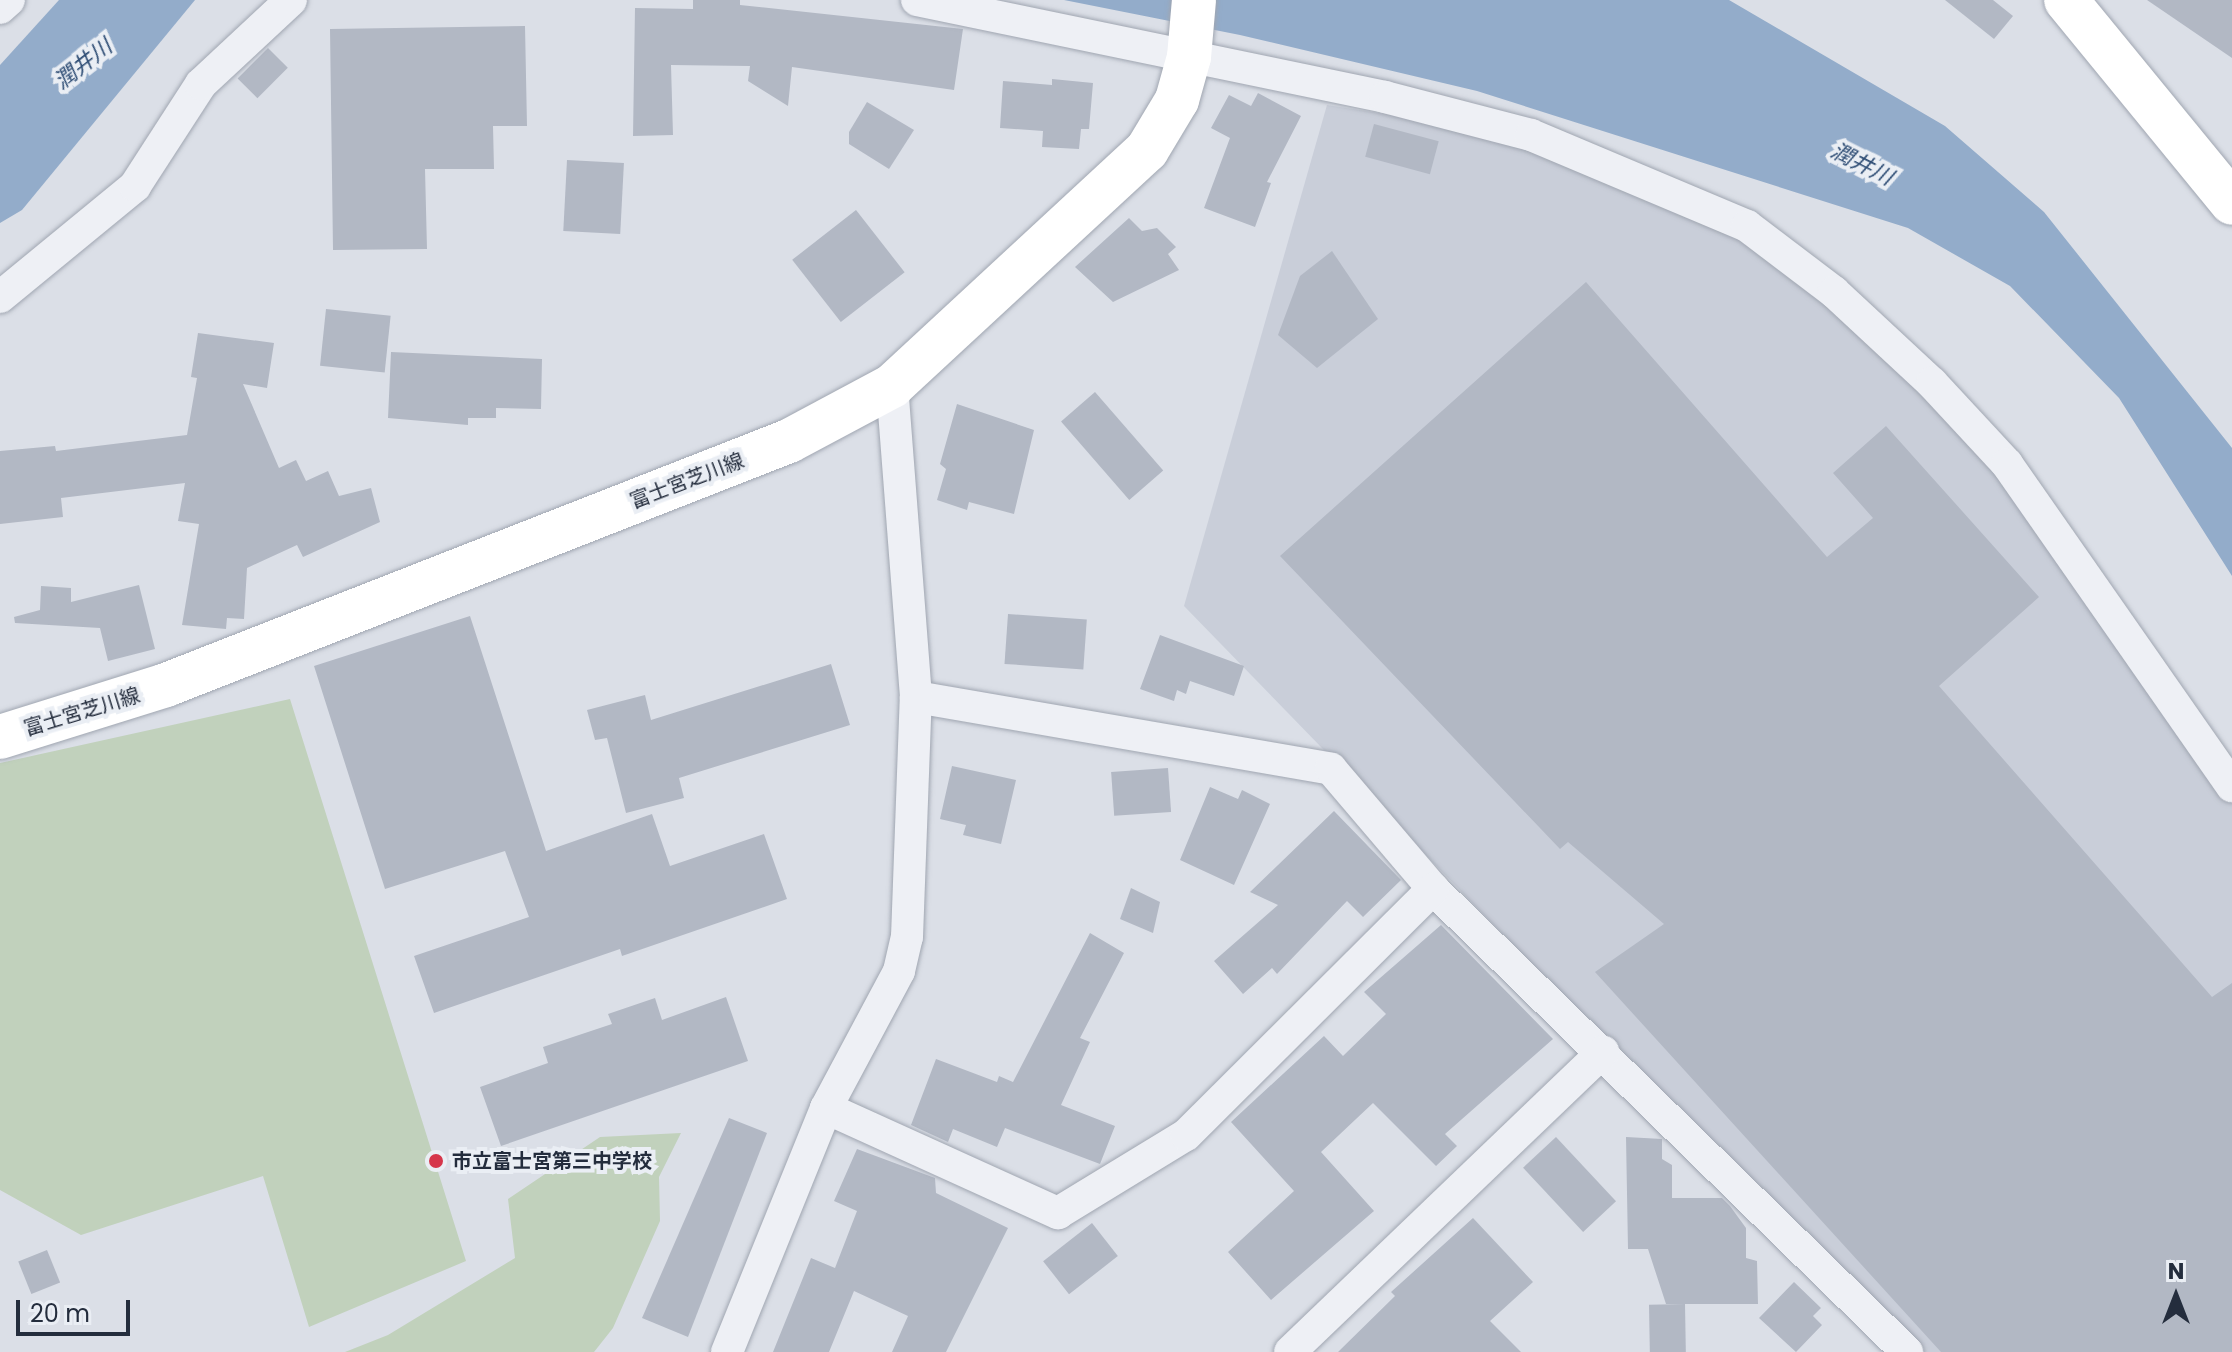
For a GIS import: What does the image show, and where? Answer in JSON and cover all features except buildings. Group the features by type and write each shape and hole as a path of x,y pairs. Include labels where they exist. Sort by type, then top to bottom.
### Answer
{"main road":[{"name":"富士宮芝川線","path":"0,737 166,685 789,441 892,386 1147,150 1177,100 1190,51 1194,0"},
{"path":"2066,0 2232,203"}],"street":[{"path":"0,8 9,0"},
{"path":"0,297 135,186 201,84 291,0"},
{"path":"917,0 1190,51 1531,135 1747,226 1845,302 1932,383 2007,464 2232,786"},
{"path":"727,1352 826,1108 899,971 907,937 916,697 892,386"},
{"path":"916,697 1331,769 1433,889 1907,1352"},
{"path":"826,1108 1058,1213 1186,1135 1433,889"},
{"path":"1290,1352 1603,1052"}],"shaded area":[{"path":"1327,105 1540,138 1727,217 1997,431 2232,786 2232,1352 1909,1352 1184,606"}],"green space":[{"path":"290,699 466,1261 309,1327 263,1176 81,1235 0,1190 0,763"},
{"path":"681,1133 659,1177 660,1221 613,1328 594,1352 345,1352 388,1335 515,1258 508,1199 600,1137"}],"water":[{"name":"潤井川","path":"59,0 195,0 22,210 0,223 0,65"},
{"name":"潤井川","path":"1064,0 1729,0 1945,126 2044,212 2232,448 2232,576 2119,398 2010,286 1908,228 1477,91 1240,35"}],"place":[{"name":"市立富士宮第三中学校","path":"436,1161"}]}
